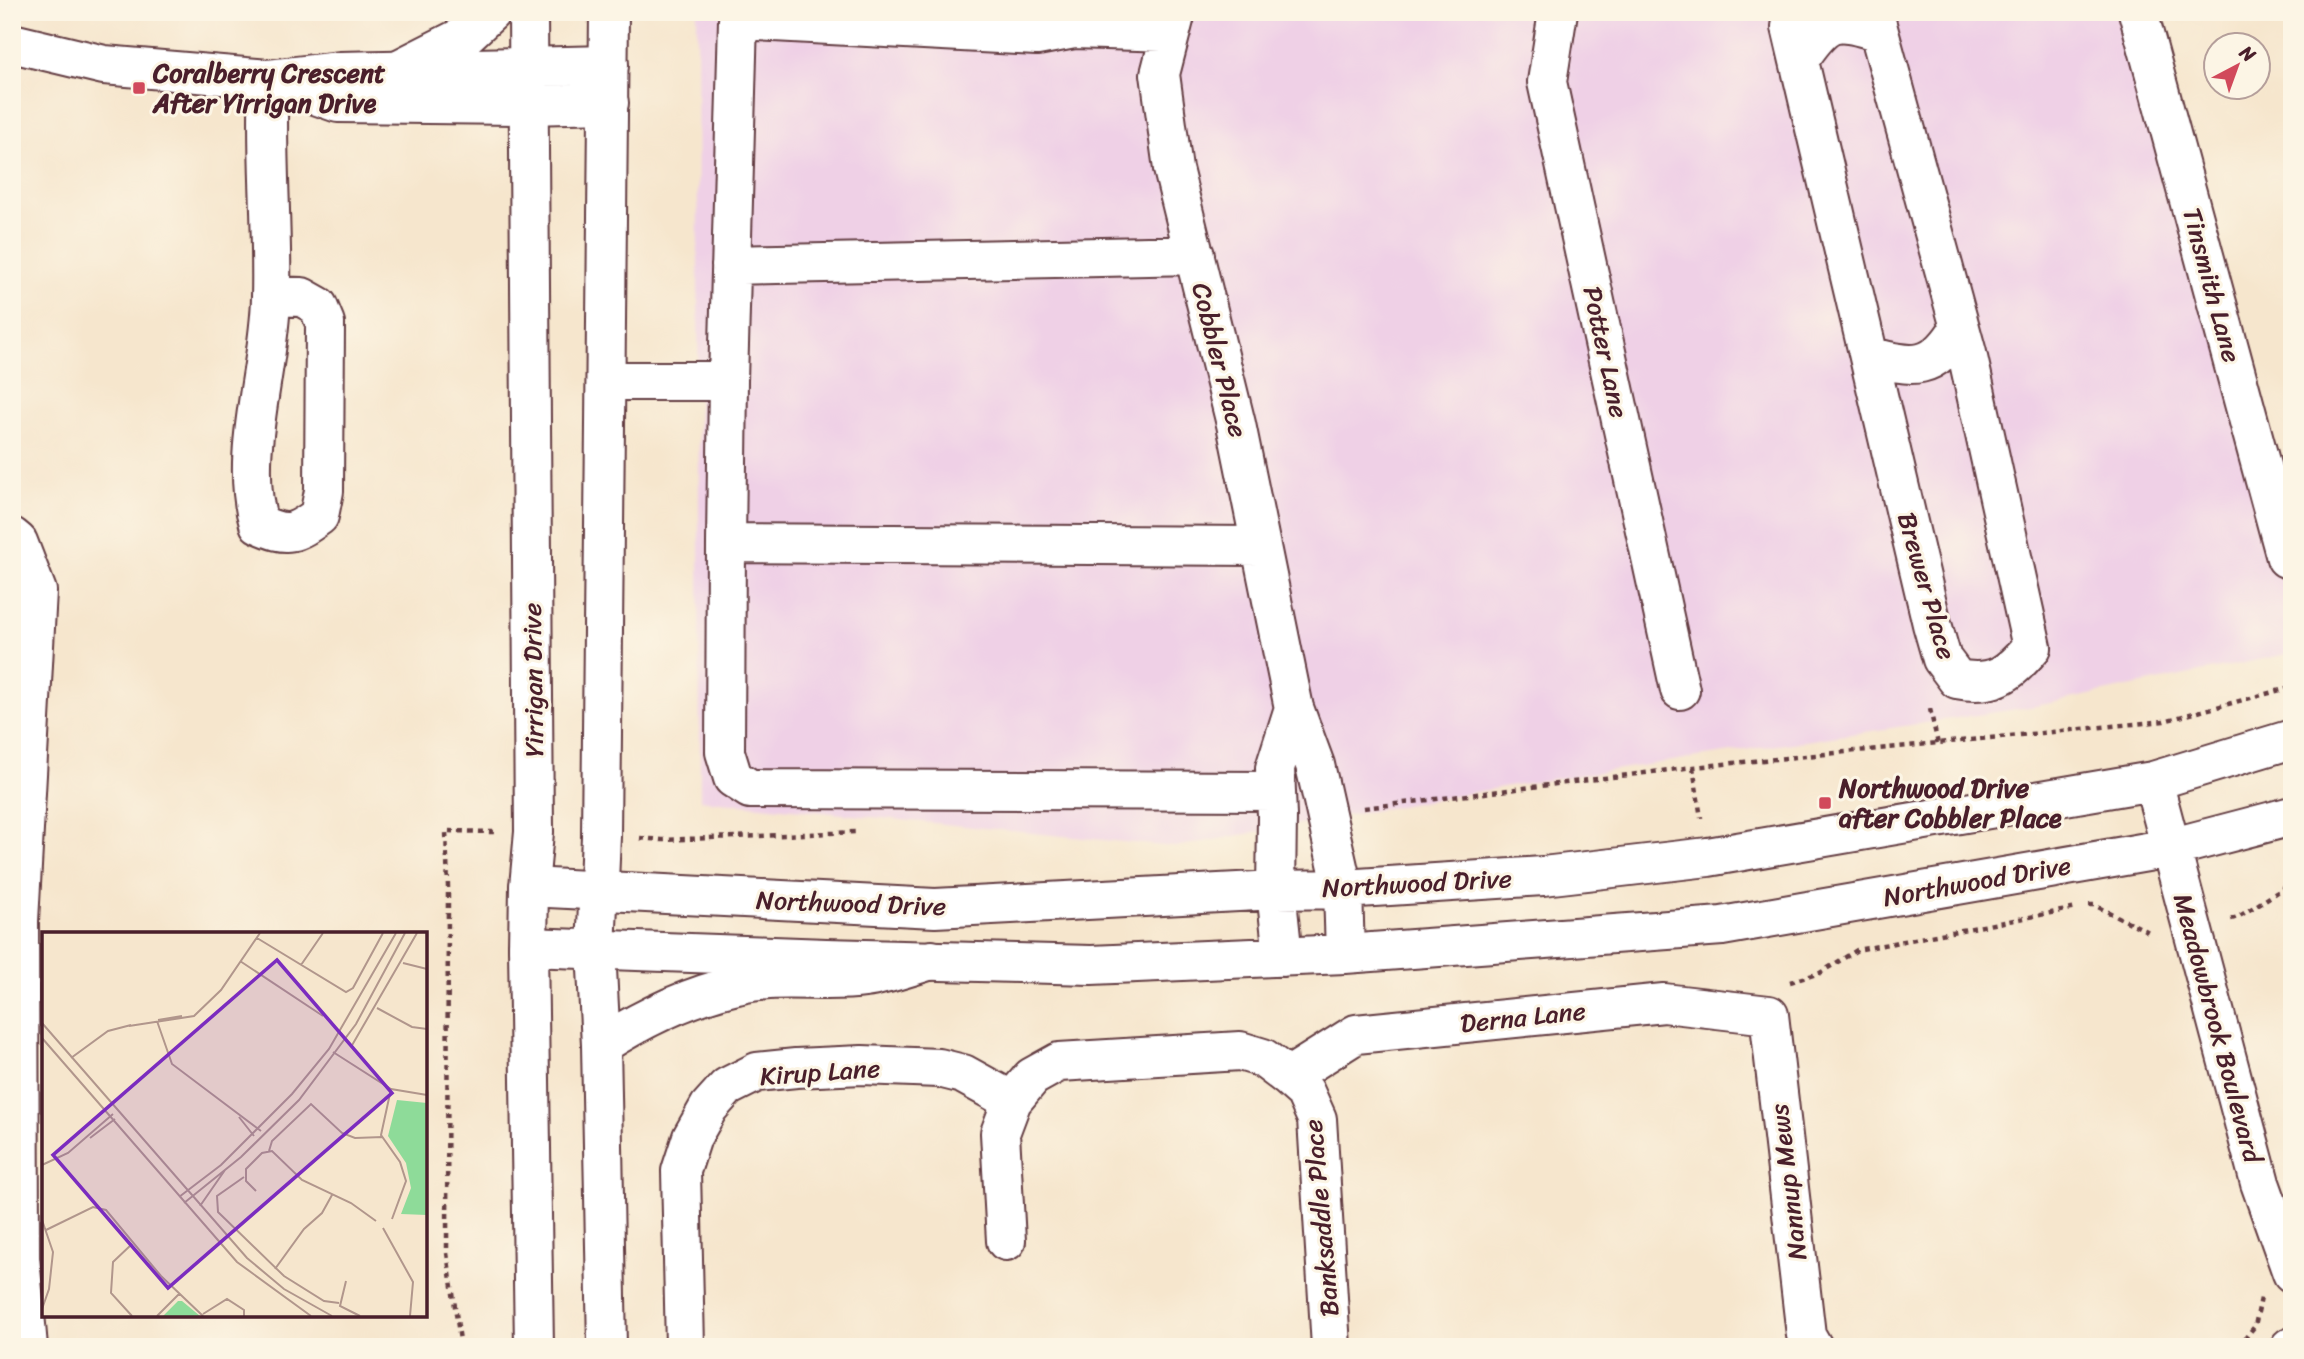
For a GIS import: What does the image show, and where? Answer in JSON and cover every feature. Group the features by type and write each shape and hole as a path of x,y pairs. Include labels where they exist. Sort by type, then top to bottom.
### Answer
{"street":[{"path":"399,69 466,34 491,12"},
{"name":"Yirrigan Drive","path":"527,12 534,818 528,947 534,1347"},
{"path":"607,1347 601,1045 596,950 606,381 609,12"},
{"name":"Potter Lane","path":"1558,12 1547,82 1680,690"},
{"name":"Brewer Place","path":"1794,12 1791,27 1942,659 1957,679 1978,683 1999,678 2032,647 1960,327 1875,22"},
{"name":"Tinsmith Lane","path":"2138,12 2286,558"},
{"path":"1173,22 1074,29 1037,36 738,20 727,381 725,752 733,778 750,789 1276,791"},
{"name":"Cobbler Place","path":"1173,22 1160,74 1173,169 1236,424 1294,708 1315,765 1343,889 1345,954"},
{"path":"1799,60 1813,40 1828,26 1848,22 1875,22"},
{"path":"12,43 104,65 269,79 340,71 609,65"},
{"path":"269,79 338,103 609,103"},
{"path":"269,79 267,120 271,296 253,450 254,506 259,524 276,531 298,531 319,516 324,491 325,323 318,306 302,297 271,296"},
{"path":"731,265 1195,255"},
{"path":"1868,356 1899,364 1917,365 1933,358 1951,341 1960,327"},
{"path":"606,381 727,381"},
{"path":"12,537 18,542 37,591 15,921 20,1258 28,1347"},
{"path":"726,543 1261,546"},
{"name":"Cobbler Place","path":"1283,957 1276,890 1275,768 1294,708"},
{"name":"Northwood Drive","path":"529,887 935,908 1276,890 1343,889 1543,876 1708,858 2153,781 2292,739"},
{"name":"Meadowbrook Boulevard","path":"2153,781 2260,1183 2292,1273"},
{"name":"Northwood Drive","path":"528,947 1091,965 1345,954 1722,926 2170,848 2292,816"},
{"path":"601,1045 631,1026 683,1002 738,984 771,980 865,978 932,960"},
{"name":"Derna Lane","path":"1288,1077 1356,1034 1664,1003 1776,1000"},
{"name":"Nannup Mews","path":"1776,1000 1806,1335 1813,1347"},
{"name":"Banksaddle Place","path":"1006,1241 1000,1133 1012,1101 1032,1077 1059,1062 1240,1051 1263,1058 1305,1092 1317,1119 1331,1347"},
{"name":"Kirup Lane","path":"685,1347 681,1171 698,1127 709,1107 727,1087 757,1072 796,1068 862,1065 939,1068 963,1074 1012,1101"}],"path":[{"path":"1776,1000 1857,950 2094,905 2158,936"}],"shaded area":[{"path":"697,12 2145,12 2292,564 2292,653 2036,706 1514,785 1175,847 700,800"}],"place":[{"name":"Coralberry Crescent After Yirrigan Drive","path":"139,88"},
{"name":"Northwood Drive after Cobbler Place","path":"1825,803"}]}
